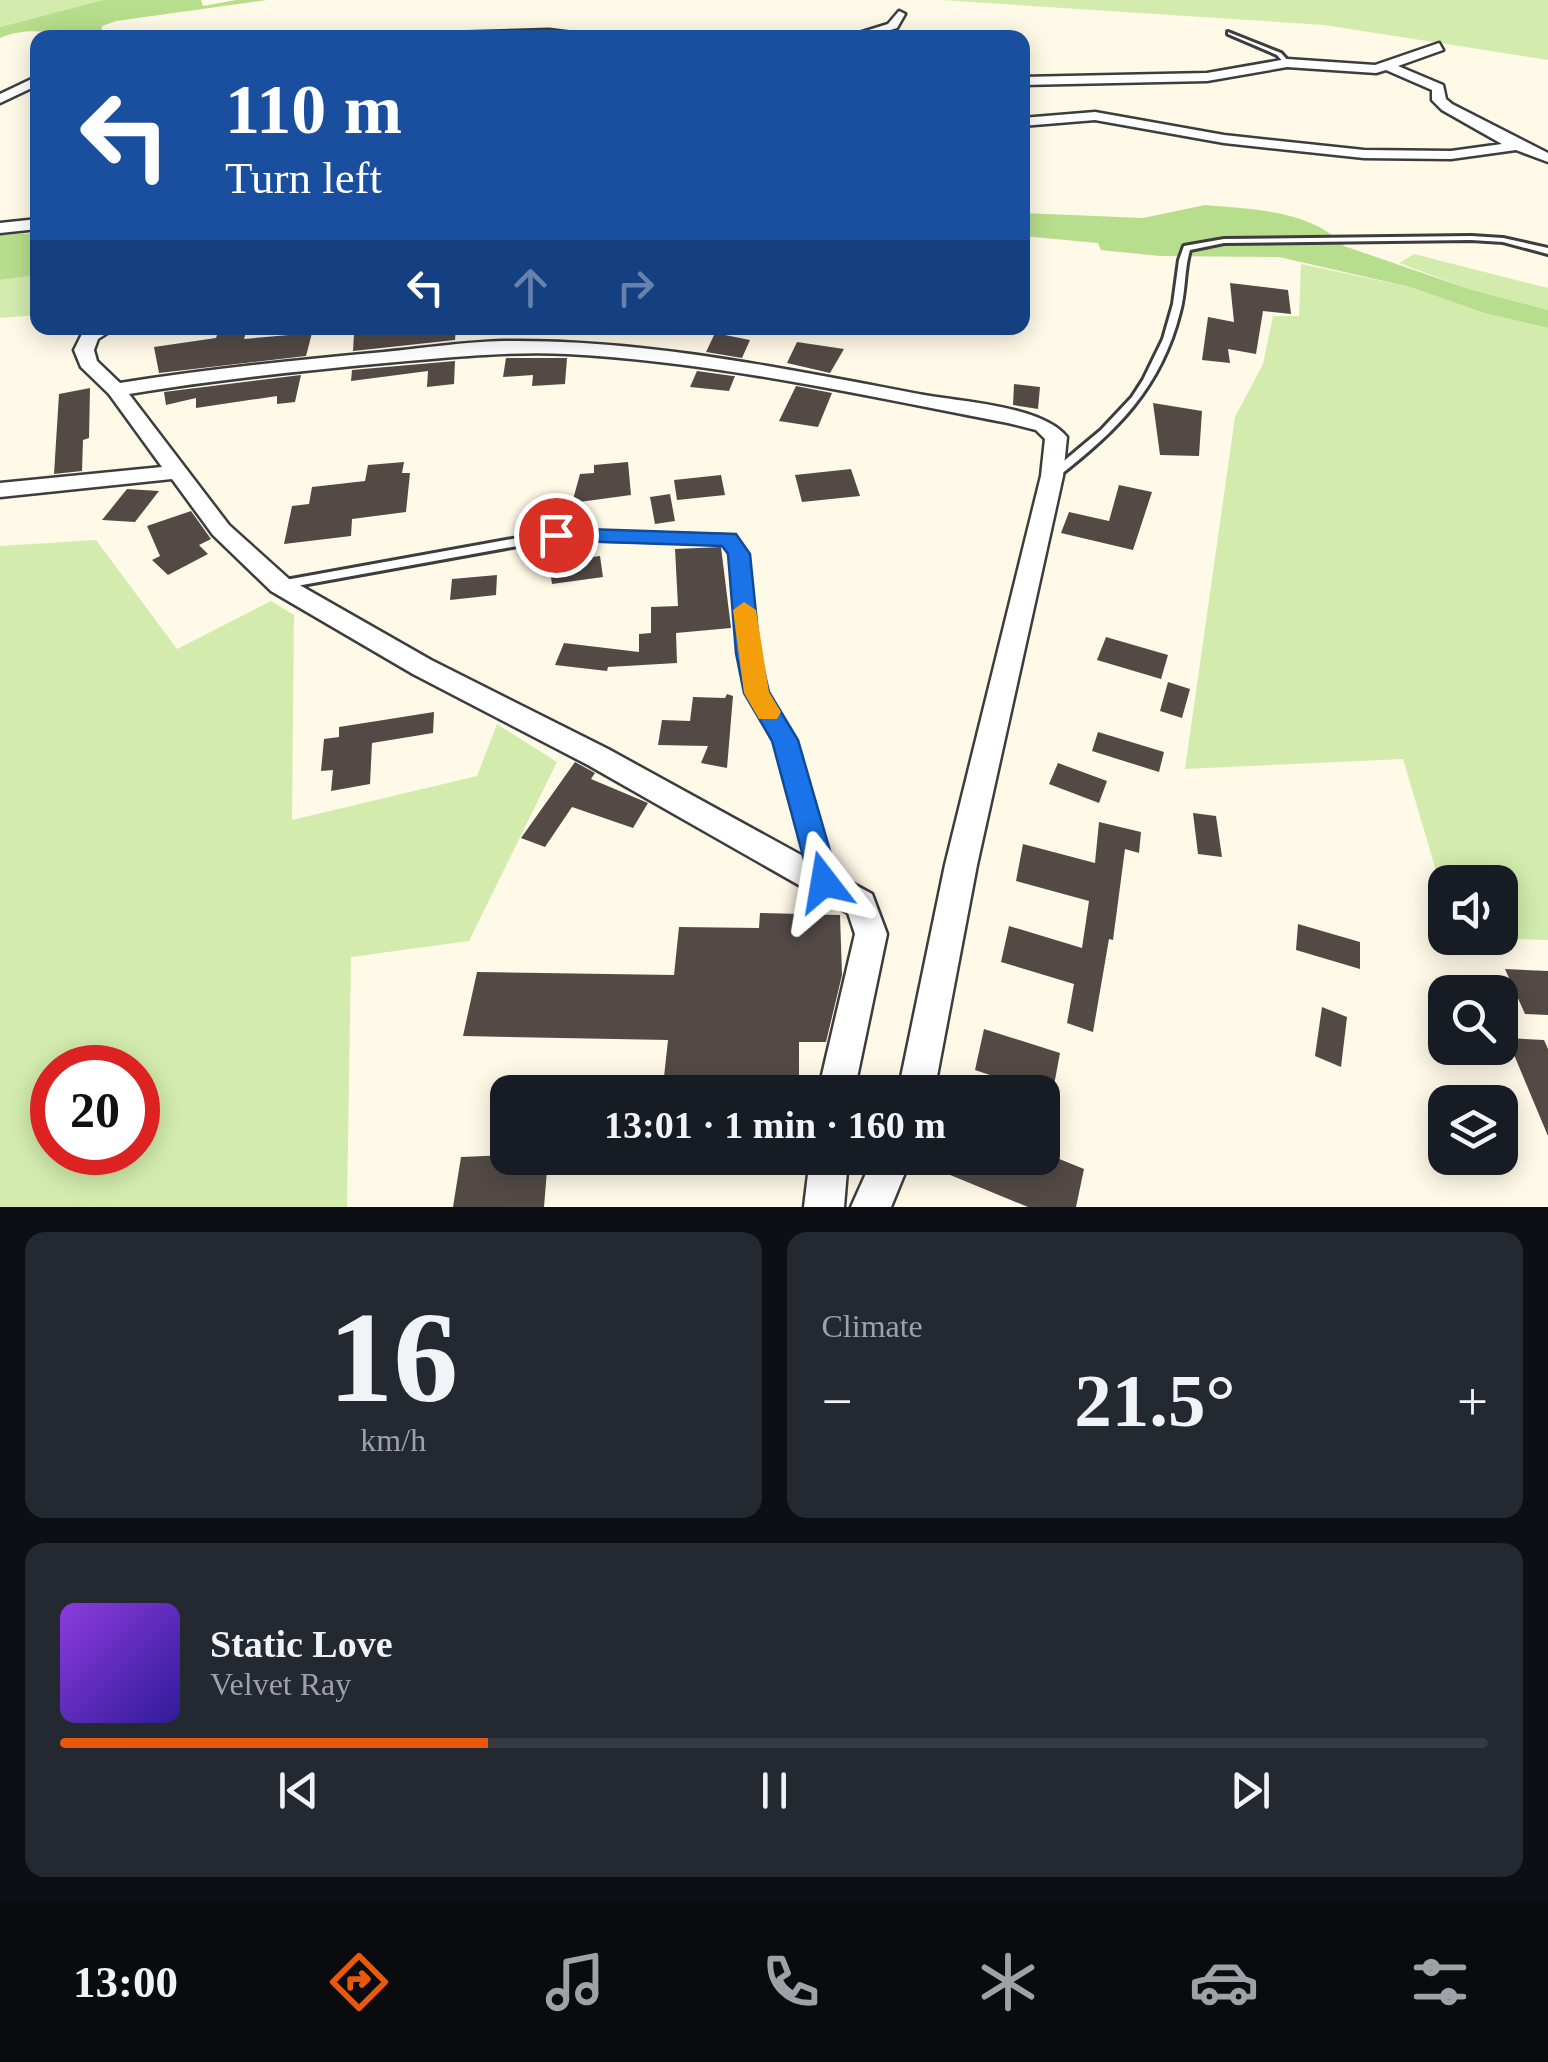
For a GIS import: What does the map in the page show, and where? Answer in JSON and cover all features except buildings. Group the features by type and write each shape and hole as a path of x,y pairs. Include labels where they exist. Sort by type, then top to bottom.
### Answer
{"street":[{"path":"878,30 893,26 898,14"},
{"path":"1030,81 1207,77 1286,63 1344,70 1388,66 1438,46"},
{"path":"1388,66 1438,88 1438,100 1448,108 1517,146 1548,158"},
{"path":"0,100 30,84"},
{"path":"1030,121 1095,116 1224,140 1410,157 1517,146"},
{"path":"0,228 30,225"},
{"path":"92,335 84,350 88,363 116,390 222,530 280,585 422,667 598,757 861,904 871,934 840,1075"},
{"path":"116,390 228,372 502,348 608,351 682,360 1043,426 1056,438 1052,476 961,865 919,1075"},
{"path":"0,490 178,472"},
{"path":"824,1207 827,1175"},
{"path":"870,1207 884,1175"}],"lane":[{"path":"1230,32 1279,54 1286,63"},
{"path":"1052,476 1087,450 1129,408 1153,372 1180,292 1178,267 1187,248 1224,242 1471,238 1503,240 1548,251"},
{"path":"280,585 556,535 728,539 739,554 748,653 756,693 785,740 824,882"}],"green space":[{"path":"0,0 103,0 0,27"},
{"path":"103,0 201,0 203,6 267,0 116,21 102,26 101,30 30,30 0,38 0,27"},
{"path":"941,0 1548,0 1548,60 1324,25"},
{"path":"1205,205 1298,218 1331,234 1344,246 1469,289 1548,310 1548,328 1484,313 1410,287 1279,257 1160,256 1101,250 1098,243 1030,237 1030,213 1143,218"},
{"path":"30,233 30,276 0,280 0,235"},
{"path":"1414,254 1548,288 1548,310 1469,289 1399,263"},
{"path":"1301,264 1410,287 1484,313 1548,328 1548,940 1518,939 1518,865 1434,865 1403,759 1185,769 1235,417 1263,364 1273,316 1299,316"},
{"path":"30,276 30,316 0,318 0,280"},
{"path":"96,540 177,649 271,601 294,615 292,820 477,776 497,724 557,762 469,941 351,957 347,1207 0,1207 0,546"}],"slow traffic":[{"path":"744,610 756,693 768,712"}],"route":[{"path":"556,535 728,539 739,554 748,653 756,693 785,740 802,790 824,882"}]}
